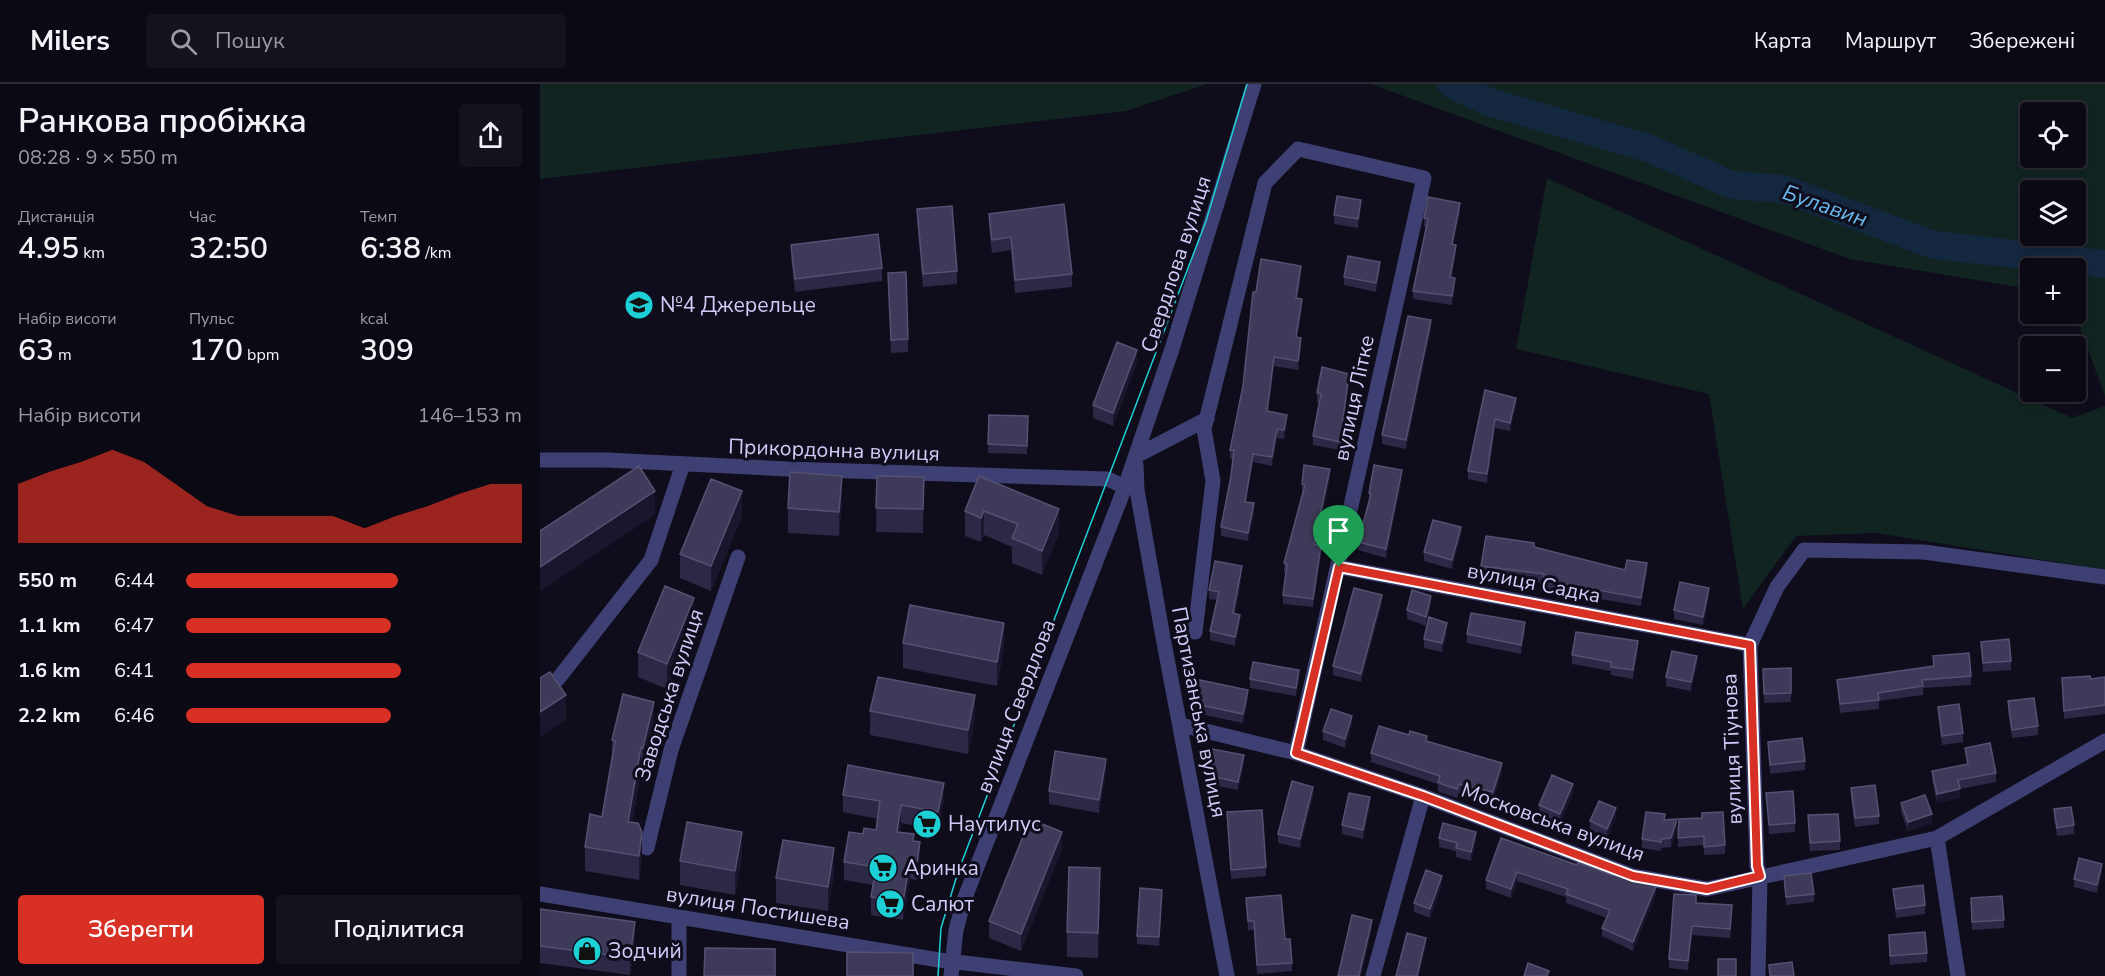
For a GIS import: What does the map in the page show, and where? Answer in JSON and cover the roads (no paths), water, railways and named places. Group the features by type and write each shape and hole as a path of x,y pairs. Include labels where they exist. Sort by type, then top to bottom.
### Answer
{"street":[{"name":"Свердлова вулиця","path":"1136,456 1254,84"},
{"name":"Партизанська вулиця","path":"1195,632 1213,481 1204,429 1265,183 1298,149"},
{"name":"вулиця Літке","path":"1296,753 1424,178 1298,149"},
{"path":"1136,456 1207,419"},
{"name":"вулиця Свердлова","path":"951,969 964,900 1136,456"},
{"name":"Партизанська вулиця","path":"1136,456 1142,520 1227,976"},
{"name":"Прикордонна вулиця","path":"540,460 1108,479 1125,487"},
{"path":"540,691 558,680 651,560 683,465"},
{"name":"вулиця Тіунова","path":"1758,976 1760,876 1757,866 1750,645 1777,587 1804,550 1924,552 2105,578"},
{"name":"Заводська вулиця","path":"647,848 674,740 738,557"},
{"name":"вулиця Садка","path":"1339,567 1750,645"},
{"name":"Московська вулиця","path":"1181,725 1296,753 1423,796 1633,876 1707,889 1938,838 2105,741"},
{"path":"1373,976 1423,796"},
{"path":"1938,838 1958,976"},
{"name":"вулиця Постишева","path":"540,894 679,917 951,969 1076,976"},
{"path":"679,917 679,976"}],"waterway":[{"name":"Булавин","path":"1451,84 1489,102 1648,148 1732,185 1784,189 1934,245 2105,264"}],"tram line":[{"path":"938,976 941,928 958,872 1206,221 1247,84"}],"place":[{"name":"№4 Джерельце","path":"639,305"},
{"name":"Наутилус","path":"927,824"},
{"name":"Аринка","path":"883,868"},
{"name":"Салют","path":"890,904"},
{"name":"Зодчий","path":"587,951"}]}
